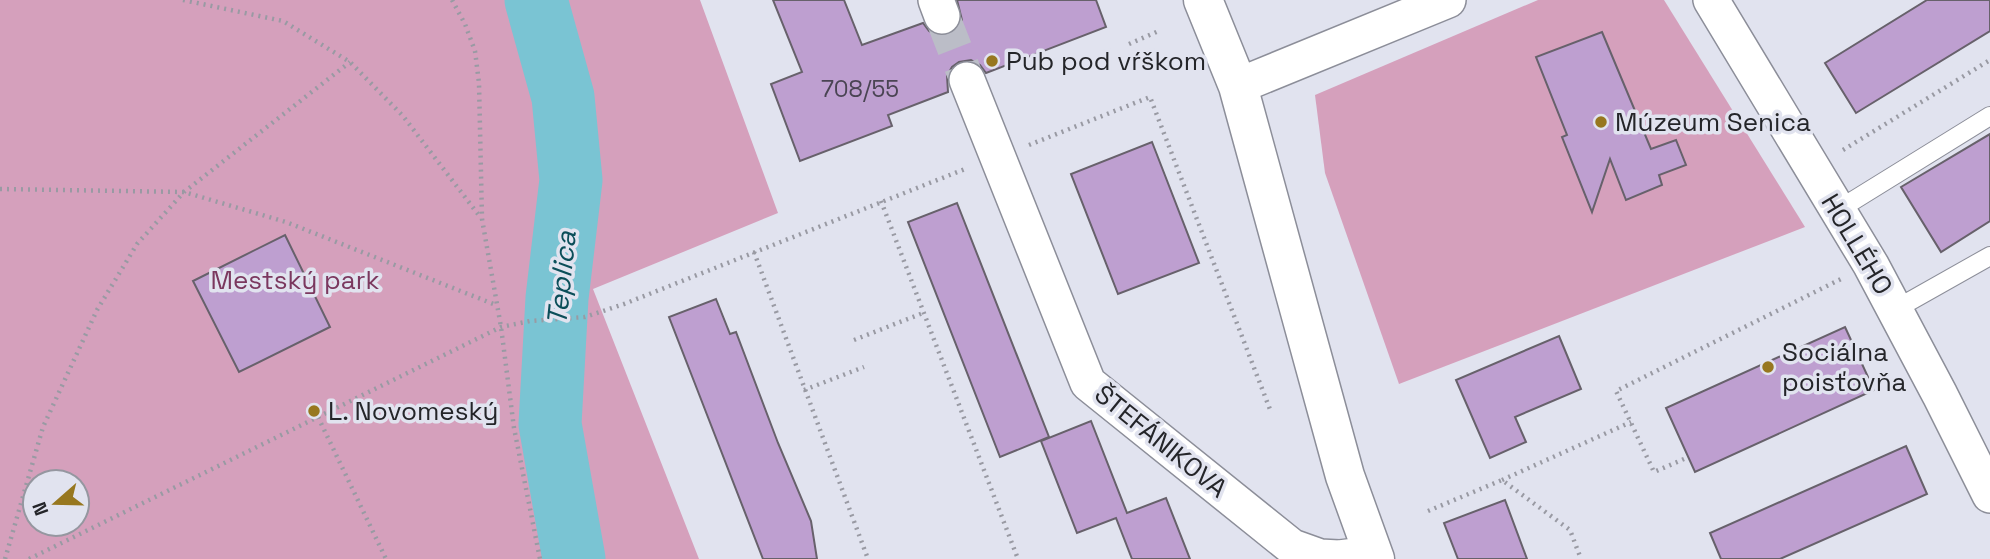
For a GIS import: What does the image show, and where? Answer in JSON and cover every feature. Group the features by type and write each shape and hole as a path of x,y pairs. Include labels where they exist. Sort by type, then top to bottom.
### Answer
{"street":[{"name":"ŠTEFÁNIKOVA","path":"967,80 1013,151 1088,383 1292,547 1320,557 1374,557 1342,463 1238,86 1203,0"},
{"path":"1238,86 1448,0"},
{"name":"HOLLÉHO","path":"1711,0 1896,309 1990,495"}],"lane":[{"path":"1838,211 1990,116"},
{"path":"1896,309 1990,256"}],"path":[{"path":"183,0 283,21 350,62 403,116 482,219"},
{"path":"452,0 475,51 479,83 482,219 501,327 514,428 540,559"},
{"path":"1129,44 1161,30"},
{"path":"1837,154 1990,60"},
{"path":"5,559 43,427 97,310 137,244 184,192 350,62"},
{"path":"29,559 501,327 530,321 585,317 624,304 1150,97 1271,412"},
{"path":"0,189 184,192 286,222 497,305"},
{"path":"881,201 1018,559"},
{"path":"754,253 868,559"},
{"path":"1684,458 1654,472 1616,391 1871,265"},
{"path":"854,340 923,313"},
{"path":"804,390 864,368"},
{"path":"318,417 386,559"},
{"path":"1428,511 1631,422"},
{"path":"1503,480 1570,530 1581,559"}],"green space":[{"name":"Mestský park","path":"0,0 700,0 778,213 593,289 699,559 0,559"},
{"path":"1538,0 1664,0 1805,227 1399,384 1325,173 1315,95"}],"building":[{"path":"773,0 844,0 862,45 923,23 929,31 938,36 950,35 962,20 957,0 1096,0 1106,27 986,73 980,65 971,60 959,62 947,76 948,92 888,115 892,126 800,161 771,84 802,72"},
{"path":"1927,0 1990,0 1990,31 1856,113 1825,63"},
{"name":"Múzeum Senica","path":"1602,32 1651,149 1676,140 1686,165 1659,175 1662,185 1626,200 1610,159 1592,212 1562,137 1567,135 1536,57"},
{"path":"1990,134 1990,221 1941,252 1901,187"},
{"path":"1152,142 1199,263 1118,294 1071,174"},
{"path":"957,203 1049,437 1000,457 908,222"},
{"path":"285,235 330,327 239,372 193,281"},
{"path":"716,299 730,334 736,332 811,521 817,559 763,559 669,317"},
{"path":"1845,327 1874,390 1695,472 1666,408"},
{"path":"1559,336 1581,389 1515,417 1526,442 1490,458 1456,380"},
{"path":"1091,421 1127,513 1166,498 1190,559 1132,559 1116,518 1077,533 1041,441"},
{"path":"1906,446 1927,494 1780,559 1721,559 1710,533"},
{"path":"1505,500 1527,559 1458,559 1444,523"}],"waterway":[{"name":"Teplica","path":"536,0 563,97 571,180 557,298 550,424 574,559"}],"tunnel":[{"path":"942,16 967,80"}],"place":[{"name":"Pub pod vŕškom","path":"992,61"},
{"name":"Múzeum Senica","path":"1601,122"},
{"name":"Sociálna poisťovňa","path":"1768,367"},
{"name":"L. Novomeský","path":"314,411"}]}
